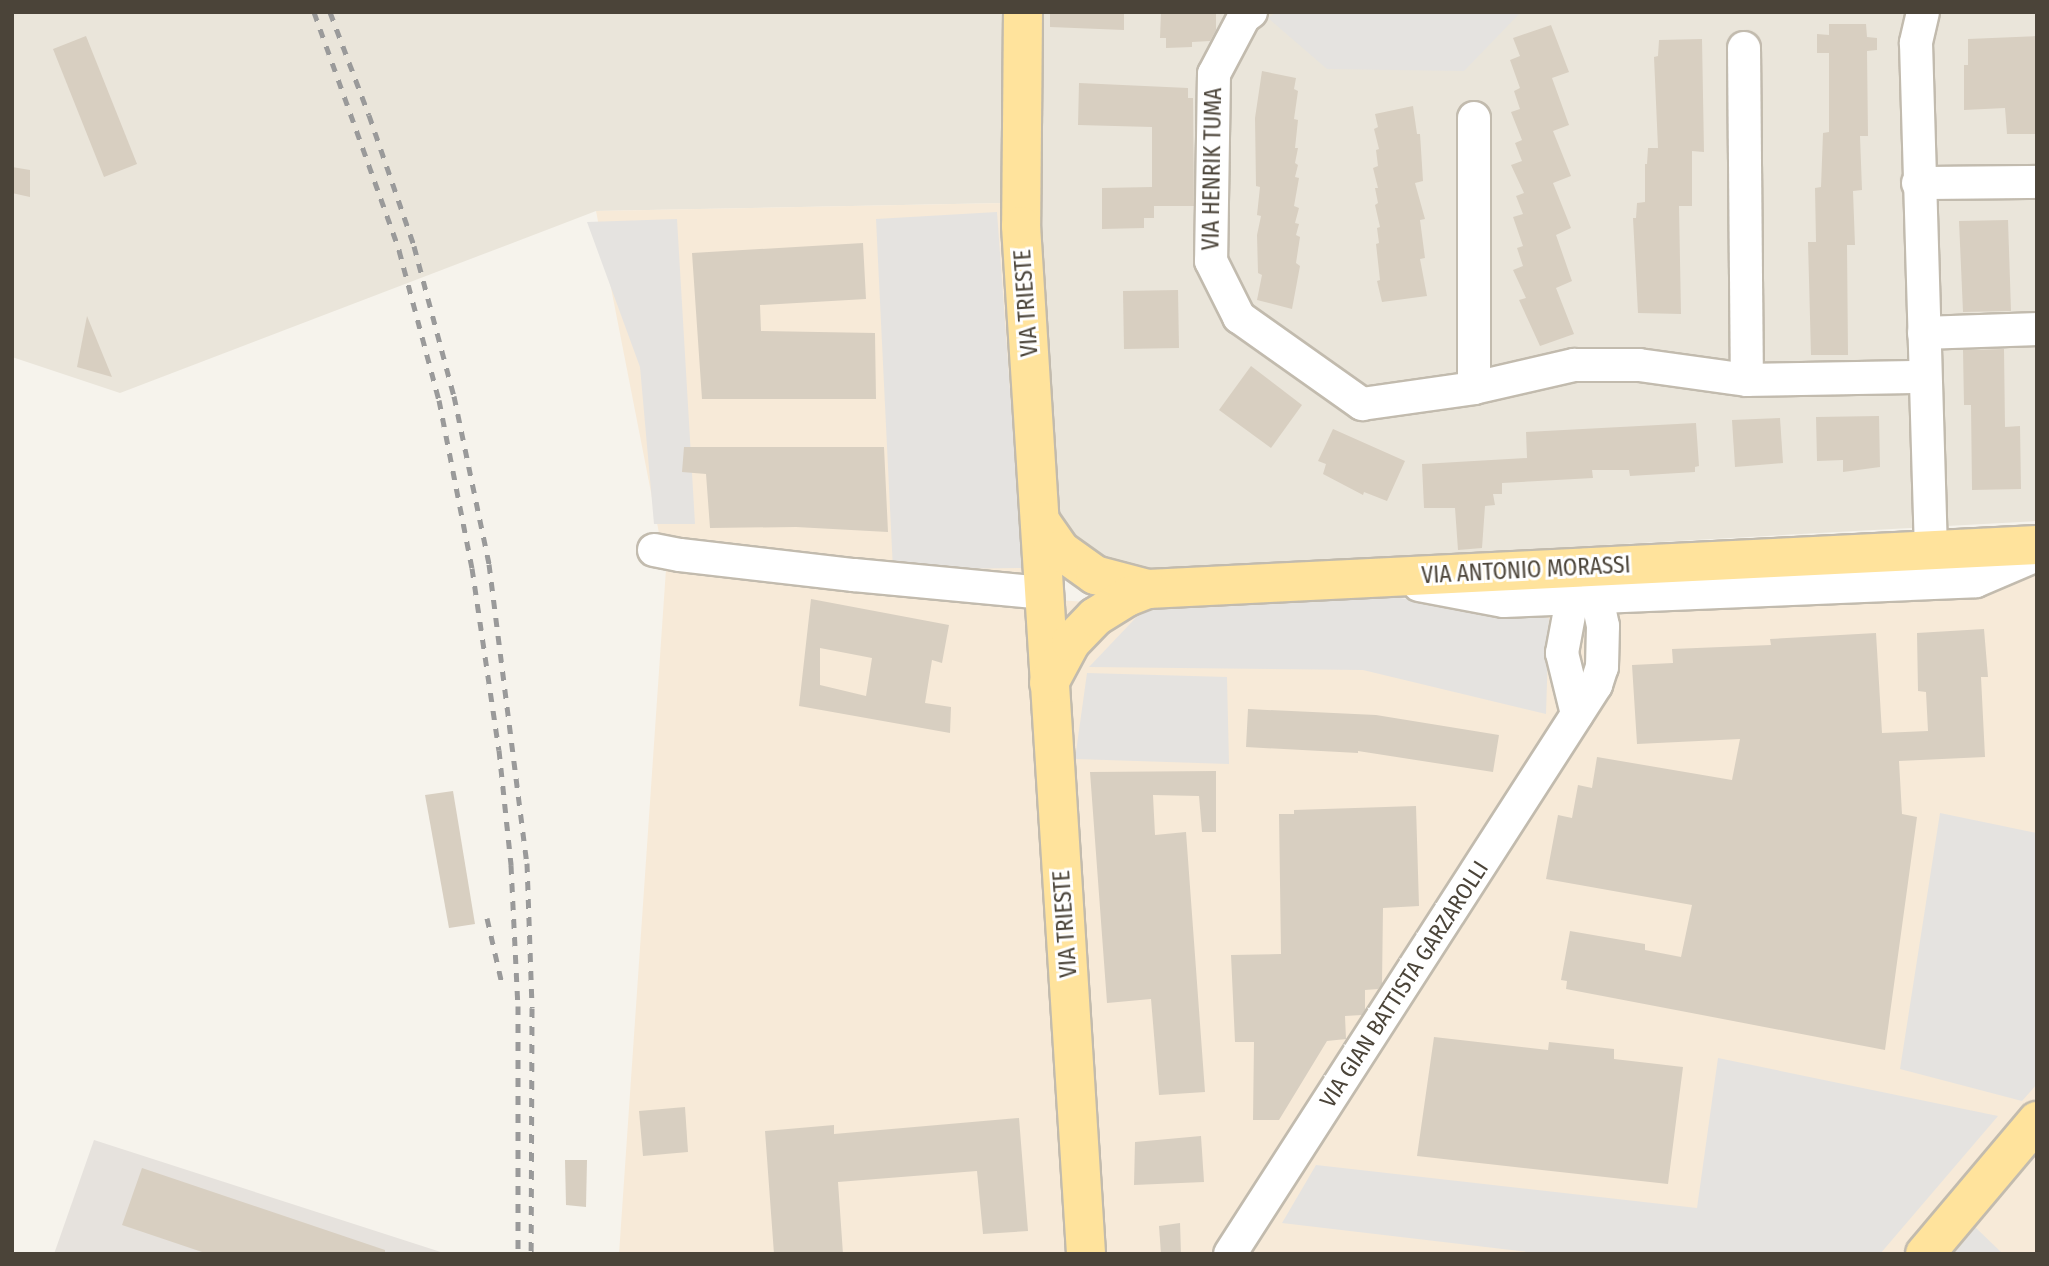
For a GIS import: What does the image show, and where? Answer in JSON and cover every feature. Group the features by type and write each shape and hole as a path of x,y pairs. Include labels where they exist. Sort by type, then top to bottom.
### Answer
{"main road":[{"name":"VIA TRIESTE","path":"1023,12 1021,226 1086,1254"},
{"name":"VIA ANTONIO MORASSI","path":"1040,521 1060,550 1095,575 1137,593 1378,577 2037,545"},
{"path":"1045,593 1137,593"},
{"path":"1049,683 1071,642 1095,617 1137,593"},
{"path":"1925,1254 2037,1121"}],"street":[{"name":"VIA HENRIK TUMA","path":"1251,12 1244,17 1214,74 1211,261 1239,317 1362,404 1474,388 1573,365 1639,365 1747,380 1925,377"},
{"path":"1923,12 1916,43 1931,550"},
{"path":"1744,48 1747,380"},
{"path":"1474,118 1474,388"},
{"path":"1919,183 2037,182"},
{"path":"1924,333 2037,329"},
{"path":"654,550 841,574 1045,593"},
{"path":"1378,577 1504,601 1976,581 2037,555"},
{"name":"VIA GIAN BATTISTA GARZAROLLI","path":"1230,1254 1526,798 1596,685 1602,667 1603,626 1584,598"}],"shaded area":[{"path":"12,12 2037,12 2037,521 1136,571 1080,545 1055,506 1004,203 596,211 120,393 12,357"},
{"path":"1277,12 1521,12 1464,71 1327,69 1268,18"},
{"path":"1004,203 1027,598 1147,606 1982,593 2037,569 2037,1254 619,1254 666,569 596,211"},
{"path":"997,212 1023,568 893,570 876,219"},
{"path":"677,219 695,524 654,524 640,367 587,222"},
{"path":"1370,594 1549,618 1546,714 1363,670 1089,667 1147,606"},
{"path":"1087,673 1227,677 1229,764 1075,759"},
{"path":"1940,813 2037,833 2037,1084 2022,1101 1900,1069"},
{"path":"1718,1058 1998,1116 1880,1254 1544,1254 1282,1223 1316,1165 1697,1208"},
{"path":"94,1140 447,1254 54,1254"},
{"path":"1974,1226 2003,1254 1949,1254"}],"building":[{"path":"1050,12 1124,12 1124,30 1050,27"},
{"path":"1161,12 1216,12 1216,30 1210,41 1192,42 1192,47 1166,48 1166,38 1160,38"},
{"path":"1829,24 1866,24 1867,37 1877,38 1877,50 1867,51 1868,136 1860,136 1862,190 1853,191 1855,245 1847,245 1848,355 1811,355 1808,242 1816,242 1815,188 1821,187 1823,133 1829,132 1829,53 1817,53 1817,34 1829,35"},
{"path":"1551,25 1569,72 1552,78 1569,125 1553,131 1571,176 1553,183 1571,228 1556,235 1572,281 1556,288 1574,334 1540,346 1519,300 1526,298 1513,270 1523,266 1517,248 1523,246 1513,217 1523,214 1516,196 1524,193 1511,165 1522,161 1515,143 1522,140 1511,112 1520,109 1514,91 1520,88 1510,60 1520,56 1513,38"},
{"path":"86,36 137,164 104,177 53,49"},
{"path":"2037,36 2037,134 2007,134 2005,108 1964,110 1964,65 1968,65 1968,39"},
{"path":"1702,39 1704,152 1692,151 1692,206 1679,206 1681,314 1638,313 1633,218 1636,218 1637,203 1645,202 1645,164 1648,148 1658,148 1654,57 1658,56 1659,40"},
{"path":"1262,71 1296,78 1294,89 1298,91 1294,119 1298,120 1295,163 1298,165 1295,177 1299,178 1294,206 1299,208 1295,223 1299,224 1296,235 1300,237 1296,263 1300,266 1292,309 1257,300 1262,275 1258,273 1257,235 1261,216 1257,215 1260,187 1256,186 1255,118"},
{"path":"1079,83 1188,88 1188,98 1193,98 1194,206 1154,206 1154,218 1144,218 1144,228 1102,229 1102,188 1152,187 1152,127 1078,125"},
{"path":"1413,106 1417,134 1420,134 1423,181 1415,183 1425,219 1420,220 1425,258 1420,259 1427,296 1382,302 1377,281 1380,280 1376,244 1379,243 1377,228 1380,227 1375,205 1378,203 1375,188 1378,188 1373,168 1378,166 1376,150 1379,149 1374,129 1378,127 1375,114"},
{"path":"12,167 30,170 30,197 12,193"},
{"path":"2008,220 2011,311 1963,312 1959,221"},
{"path":"863,243 866,299 760,305 761,331 875,333 876,399 702,399 692,253"},
{"path":"1178,290 1179,348 1124,349 1123,291"},
{"path":"87,316 112,377 77,367"},
{"path":"2004,349 2005,427 2020,426 2021,489 1972,490 1971,405 1964,405 1963,350"},
{"path":"1251,366 1302,405 1271,448 1219,410"},
{"path":"1879,416 1880,467 1843,472 1843,460 1817,461 1816,417"},
{"path":"1780,418 1783,463 1735,467 1732,420"},
{"path":"1696,423 1699,466 1695,467 1695,472 1630,476 1629,470 1592,470 1593,478 1502,483 1502,494 1493,494 1495,505 1485,506 1482,548 1458,550 1455,508 1424,508 1422,464 1527,458 1526,432"},
{"path":"1333,429 1405,461 1387,501 1364,492 1363,495 1323,474 1326,464 1318,461"},
{"path":"684,447 884,447 888,532 796,527 710,528 706,474 682,472"},
{"path":"811,599 949,625 942,663 932,660 925,703 951,707 950,733 799,706","holes":["820,648 872,658 866,696 820,685"]},
{"path":"1984,629 1988,677 1981,677 1985,757 1899,761 1902,814 1917,817 1885,1050 1566,989 1567,981 1561,980 1570,931 1645,944 1645,950 1681,957 1692,905 1546,879 1558,815 1572,818 1578,785 1592,788 1597,757 1732,780 1740,739 1637,744 1632,665 1673,663 1672,649 1771,645 1770,639 1876,633 1882,733 1928,731 1926,692 1918,691 1917,633"},
{"path":"1248,709 1376,715 1499,735 1493,772 1358,751 1246,747"},
{"path":"1216,771 1216,832 1202,832 1199,796 1153,795 1155,835 1186,832 1205,1092 1159,1095 1151,999 1107,1003 1090,772"},
{"path":"453,791 475,924 449,928 425,795"},
{"path":"1416,806 1419,906 1383,908 1382,984 1378,989 1365,990 1365,1010 1362,1015 1345,1016 1346,1039 1327,1041 1279,1120 1253,1120 1254,1042 1235,1042 1231,955 1281,954 1279,814 1294,814 1294,810"},
{"path":"1434,1037 1548,1050 1549,1042 1614,1049 1614,1059 1683,1067 1668,1184 1417,1156"},
{"path":"685,1107 688,1152 643,1156 639,1111"},
{"path":"1019,1118 1028,1231 983,1234 977,1171 838,1182 843,1254 774,1254 765,1131 834,1125 834,1134"},
{"path":"1201,1136 1204,1182 1134,1185 1135,1142"},
{"path":"565,1160 587,1160 586,1207 566,1205"},
{"path":"142,1168 385,1250 385,1254 208,1254 122,1225"},
{"path":"1180,1223 1181,1254 1161,1254 1159,1226"}],"railway":[{"path":"314,12 399,250 439,400 472,568 499,750 511,865 518,1006 518,1254"},
{"path":"330,12 414,246 454,396 489,564 527,863 532,1008 531,1254"},
{"path":"487,918 502,984"}]}
